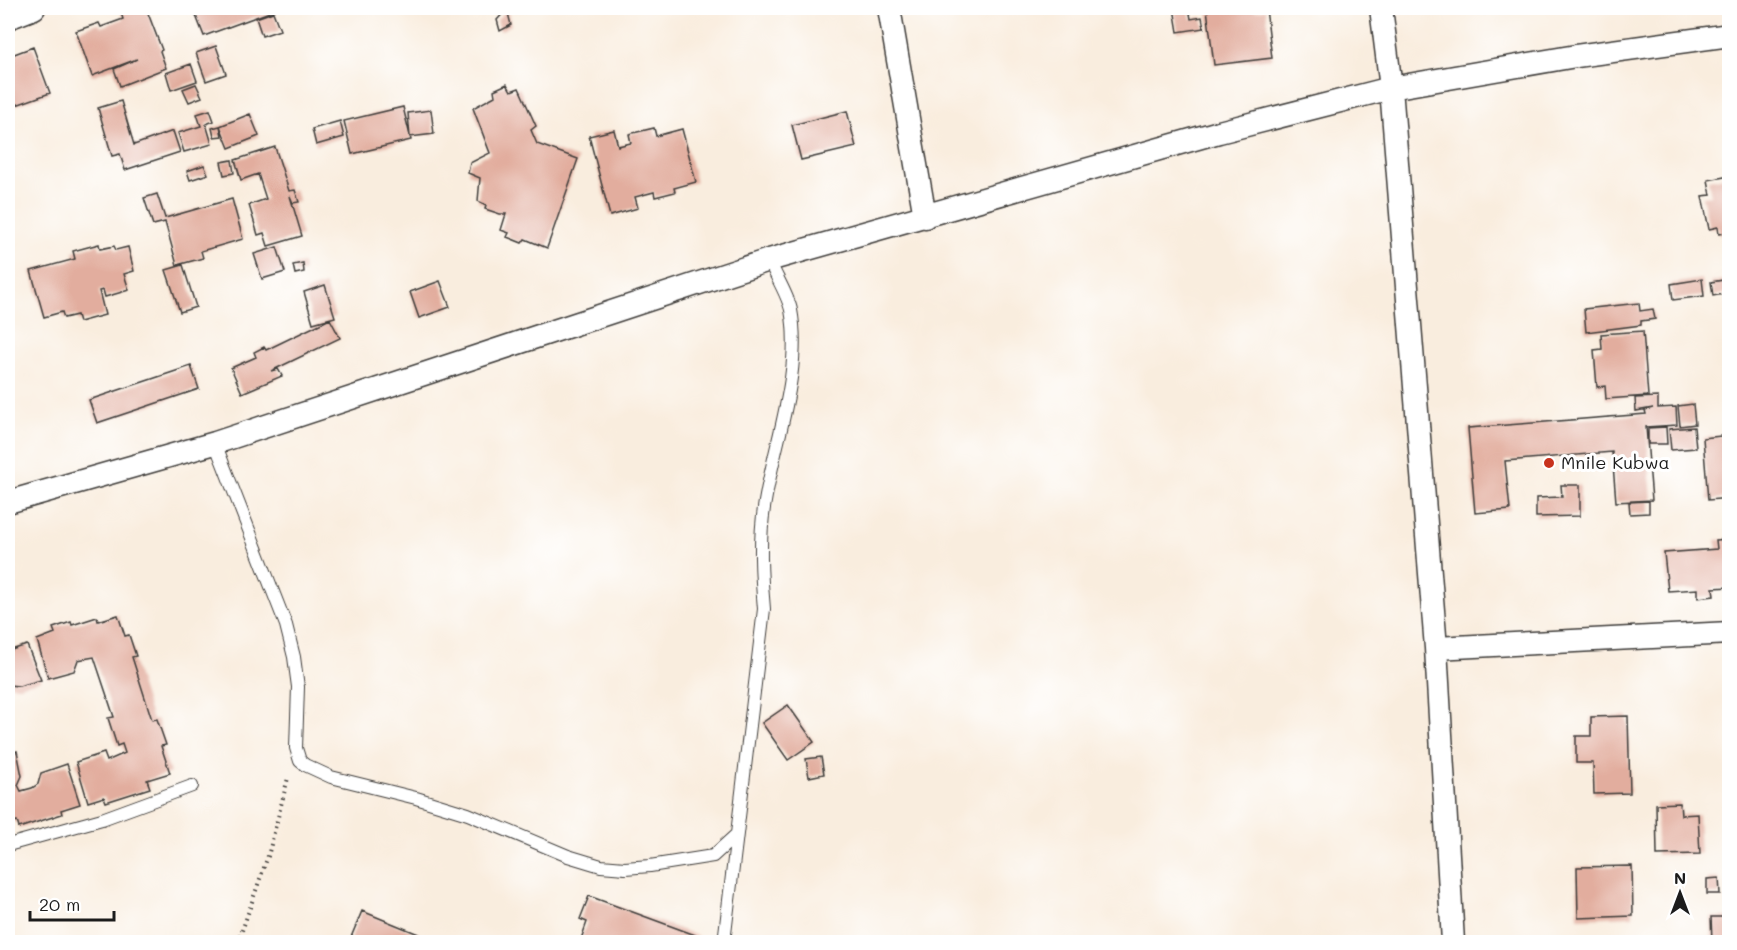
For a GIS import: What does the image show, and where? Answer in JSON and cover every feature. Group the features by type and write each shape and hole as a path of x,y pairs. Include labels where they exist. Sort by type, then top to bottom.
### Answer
{"street":[{"path":"8,18 34,8"},
{"path":"889,8 925,217"},
{"path":"1381,8 1391,88 1436,648 1453,942"},
{"path":"8,502 215,443 769,260 1219,132 1391,88 1576,56 1730,35"},
{"path":"1436,648 1730,633"}],"lane":[{"path":"724,942 764,609 759,556 764,508 786,408 794,356 791,309 769,260"},
{"path":"215,443 286,625 298,687 296,748 300,761 305,765 331,777 416,798 468,814 568,856 601,866 642,867 714,856 736,835"},
{"path":"8,845 102,819 192,786"}],"path":[{"path":"238,942 268,856 296,748"}],"building":[{"path":"135,8 146,8 162,50 160,51 166,68 120,86 114,69 137,59 92,76 76,31 99,23 101,27 123,19 121,13"},
{"path":"193,8 274,8 275,10 204,36"},
{"path":"1174,8 1189,8 1191,19 1202,17 1204,28 1178,32"},
{"path":"1195,8 1254,8 1255,11 1266,9 1272,58 1214,65 1207,9 1196,11"},
{"path":"507,9 511,25 500,31 497,20"},
{"path":"273,12 280,30 262,36 256,18"},
{"path":"216,46 226,74 206,81 196,53"},
{"path":"33,47 50,93 8,108 8,62 11,61 9,56"},
{"path":"191,64 197,81 171,90 166,73"},
{"path":"196,84 202,97 189,102 183,89"},
{"path":"507,84 511,91 519,88 536,126 531,130 537,144 578,159 547,248 525,239 522,243 507,237 509,233 501,230 506,214 485,209 486,205 478,201 480,178 468,173 470,163 490,153 473,108 495,96 494,90"},
{"path":"121,101 134,145 173,131 180,152 125,170 120,154 112,156 98,108"},
{"path":"403,107 411,140 352,154 344,121"},
{"path":"210,110 214,121 206,124 212,144 184,152 178,133 201,126 197,114"},
{"path":"431,110 434,134 410,137 408,113"},
{"path":"847,111 856,147 801,160 792,125"},
{"path":"250,114 259,136 229,148 220,126"},
{"path":"340,121 344,137 316,145 312,129"},
{"path":"220,126 222,136 214,137 212,128"},
{"path":"654,128 656,136 682,129 696,182 674,188 675,192 655,197 654,192 635,197 638,208 610,216 589,136 614,130 618,146 631,143 629,134"},
{"path":"275,147 289,191 295,190 299,202 293,203 290,196 302,236 268,246 264,233 258,235 249,205 266,199 258,174 241,180 235,160"},
{"path":"232,160 234,173 224,175 221,162"},
{"path":"204,165 208,174 190,180 187,171"},
{"path":"1730,176 1730,232 1719,234 1718,227 1709,229 1702,196 1711,195 1708,180"},
{"path":"157,194 165,218 232,199 243,239 201,251 203,258 177,265 165,222 153,225 144,198"},
{"path":"99,244 100,249 114,246 116,250 128,247 134,271 124,274 129,290 105,297 103,290 99,291 105,315 79,322 77,315 64,318 62,312 44,317 31,271 75,259 73,251"},
{"path":"277,247 285,272 262,279 254,254"},
{"path":"303,263 304,272 295,274 293,265"},
{"path":"183,265 196,307 180,312 166,270"},
{"path":"1702,279 1704,296 1673,300 1671,284"},
{"path":"1730,279 1730,293 1713,296 1711,282"},
{"path":"440,281 450,307 419,318 410,292"},
{"path":"325,285 335,317 313,323 304,292"},
{"path":"1639,303 1640,311 1653,309 1655,319 1641,321 1641,325 1586,332 1584,309"},
{"path":"330,319 340,338 271,371 278,369 282,376 242,393 231,368 256,357 254,352 264,347 266,350"},
{"path":"1643,331 1648,396 1606,399 1605,386 1597,387 1594,350 1602,349 1601,334"},
{"path":"191,366 199,389 97,423 89,400"},
{"path":"1658,397 1658,408 1676,407 1677,425 1646,427 1652,500 1616,502 1612,452 1505,461 1510,510 1475,513 1468,428 1646,414 1645,410 1653,408 1636,411 1635,398"},
{"path":"1693,404 1695,424 1680,426 1678,406"},
{"path":"1666,427 1667,444 1648,444 1648,428"},
{"path":"1694,427 1696,448 1671,450 1669,429"},
{"path":"1730,435 1730,498 1708,500 1703,438"},
{"path":"1561,485 1580,485 1580,516 1536,517 1536,498 1562,497"},
{"path":"1649,501 1649,513 1630,514 1629,502"},
{"path":"1730,539 1730,587 1713,588 1714,596 1698,598 1698,589 1668,591 1664,553 1717,549 1716,540"},
{"path":"118,615 125,636 129,635 136,656 132,657 152,720 157,719 166,745 161,746 170,773 147,780 150,788 106,802 104,797 88,802 76,762 104,753 107,761 125,753 122,744 117,746 108,718 114,717 94,657 78,660 74,671 48,678 37,640 55,633 53,628 71,622 72,625 97,617 98,621"},
{"path":"8,645 11,650 27,645 41,680 19,686 8,685"},
{"path":"788,705 814,742 788,760 762,723"},
{"path":"1628,716 1630,793 1594,794 1593,763 1576,763 1576,736 1591,736 1591,717"},
{"path":"17,751 22,776 18,785 21,791 38,784 41,773 67,764 80,804 61,810 62,814 19,828 17,821 8,824 8,754"},
{"path":"821,757 824,774 809,777 806,759"},
{"path":"1680,803 1681,815 1698,814 1700,854 1657,855 1656,804"},
{"path":"1632,866 1633,916 1578,918 1577,867"},
{"path":"1719,878 1720,894 1707,894 1707,879"},
{"path":"589,896 698,936 696,942 580,942 587,922 580,919"},
{"path":"362,911 438,942 349,942"},
{"path":"1711,917 1728,917 1729,942 1712,942"}],"place":[{"name":"Mnile Kubwa","path":"1549,463"}]}
